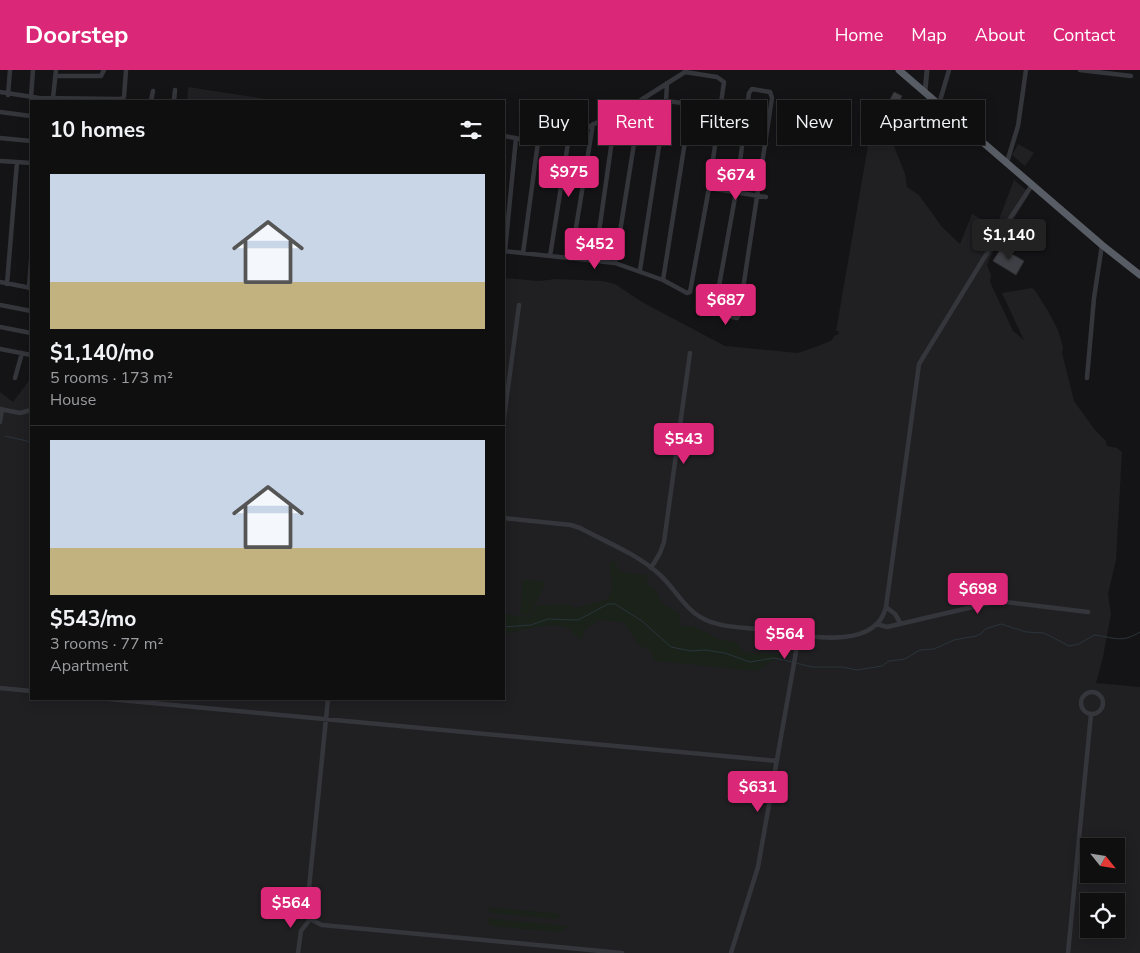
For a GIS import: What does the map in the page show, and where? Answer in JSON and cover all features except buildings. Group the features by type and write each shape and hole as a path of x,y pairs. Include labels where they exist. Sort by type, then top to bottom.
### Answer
{"highway":[{"path":"899,70 934,100"},
{"path":"985,143 1102,245 1140,275"}],"street":[{"path":"8,95 10,70"},
{"path":"31,97 33,70"},
{"path":"53,98 56,70"},
{"path":"76,77 77,70"},
{"path":"55,76 101,76 104,70"},
{"path":"0,92 38,100 53,98 121,99 124,97 126,70"},
{"path":"925,92 927,70"},
{"path":"940,100 949,70"},
{"path":"1007,162 1018,126 1026,70"},
{"path":"1080,70 1131,76"},
{"path":"641,100 667,82 688,71 721,79 724,82 723,100"},
{"path":"666,100 667,82"},
{"path":"752,89 770,92 772,98 758,196 739,315 737,318 733,318 717,313 715,308 736,192 749,93 752,89"},
{"path":"174,100 175,90"},
{"path":"151,100 153,91"},
{"path":"0,112 30,116"},
{"path":"588,127 598,121"},
{"path":"571,258 593,124"},
{"path":"505,136 520,139"},
{"path":"0,138 30,141"},
{"path":"505,242 516,138"},
{"path":"523,253 538,145"},
{"path":"550,256 568,145"},
{"path":"595,260 611,145"},
{"path":"615,263 634,145"},
{"path":"640,270 659,145"},
{"path":"663,280 684,145"},
{"path":"505,251 615,263 640,270 686,293 692,289 716,145"},
{"path":"0,161 30,164"},
{"path":"7,284 17,162"},
{"path":"505,518 575,526 651,568 666,581 689,608 704,619 722,624 799,635 838,638 867,630 878,624 886,607 920,362 1020,201 1032,185"},
{"path":"709,188 766,197"},
{"path":"1087,378 1094,298 1102,245"},
{"path":"0,282 30,288"},
{"path":"0,305 30,311"},
{"path":"505,410 519,305"},
{"path":"0,327 30,333"},
{"path":"0,349 30,355"},
{"path":"15,378 22,353"},
{"path":"651,568 664,542 690,353"},
{"path":"0,422 1,409 20,413 30,410"},
{"path":"878,624 884,627 901,624 998,601 1088,612"},
{"path":"886,607 895,614 901,624"},
{"path":"731,953 758,867 799,635"},
{"path":"0,688 30,691"},
{"path":"1093,692 1100,696 1103,704 1099,712 1091,714 1084,710 1081,702 1085,695 1093,692"},
{"path":"119,700 777,761"},
{"path":"328,700 307,908 311,918 322,925 622,953"},
{"path":"1068,953 1091,714"},
{"path":"298,953 301,931 311,918"}],"shaded area":[{"path":"188,87 272,100 187,100"},
{"path":"1018,144 1034,153 1025,166 1012,155"},
{"path":"868,145 894,146 905,174 907,187 919,195 942,227 960,244 972,214 996,227 1014,180 1030,193 990,257 987,265 991,275 990,282 1013,331 1024,340 1002,293 1032,288 1036,292 1058,330 1074,401 1095,430 1106,441 1107,446 1117,448 1122,452 1116,560 1108,594 1111,614 1096,683 1140,687 1140,953 0,953 0,392 13,402 30,379 30,700 505,700 505,278 539,281 556,279 603,281 615,284 642,302 725,346 798,353 831,341 835,335 838,335 839,331 836,331"},
{"path":"615,561 620,572 646,575 649,586 655,589 663,605 671,608 681,616 680,624 684,627 693,626 719,639 736,642 744,652 787,657 779,657 757,671 655,661 650,650 640,646 623,622 598,620 584,631 582,640 569,629 561,626 536,627 505,634 505,614 530,617 538,605 567,604 576,608 608,599 612,590 611,562"},
{"path":"523,579 546,582 530,616 520,614"},
{"path":"486,907 560,914 556,919 492,913"},
{"path":"485,918 569,926 560,932 491,926"}],"waterway":[{"path":"5,436 30,442"},
{"path":"505,627 531,625 548,619 578,620 608,604 615,604 642,621 671,647 691,651 705,650 725,653 750,662 774,658 792,662"},
{"path":"796,663 812,667 842,667 857,670 882,666 889,661 905,659 920,650 934,649 954,640 976,636 985,629 1001,624 1026,632 1044,633 1069,646 1079,644 1094,635 1122,639 1140,632"}]}
